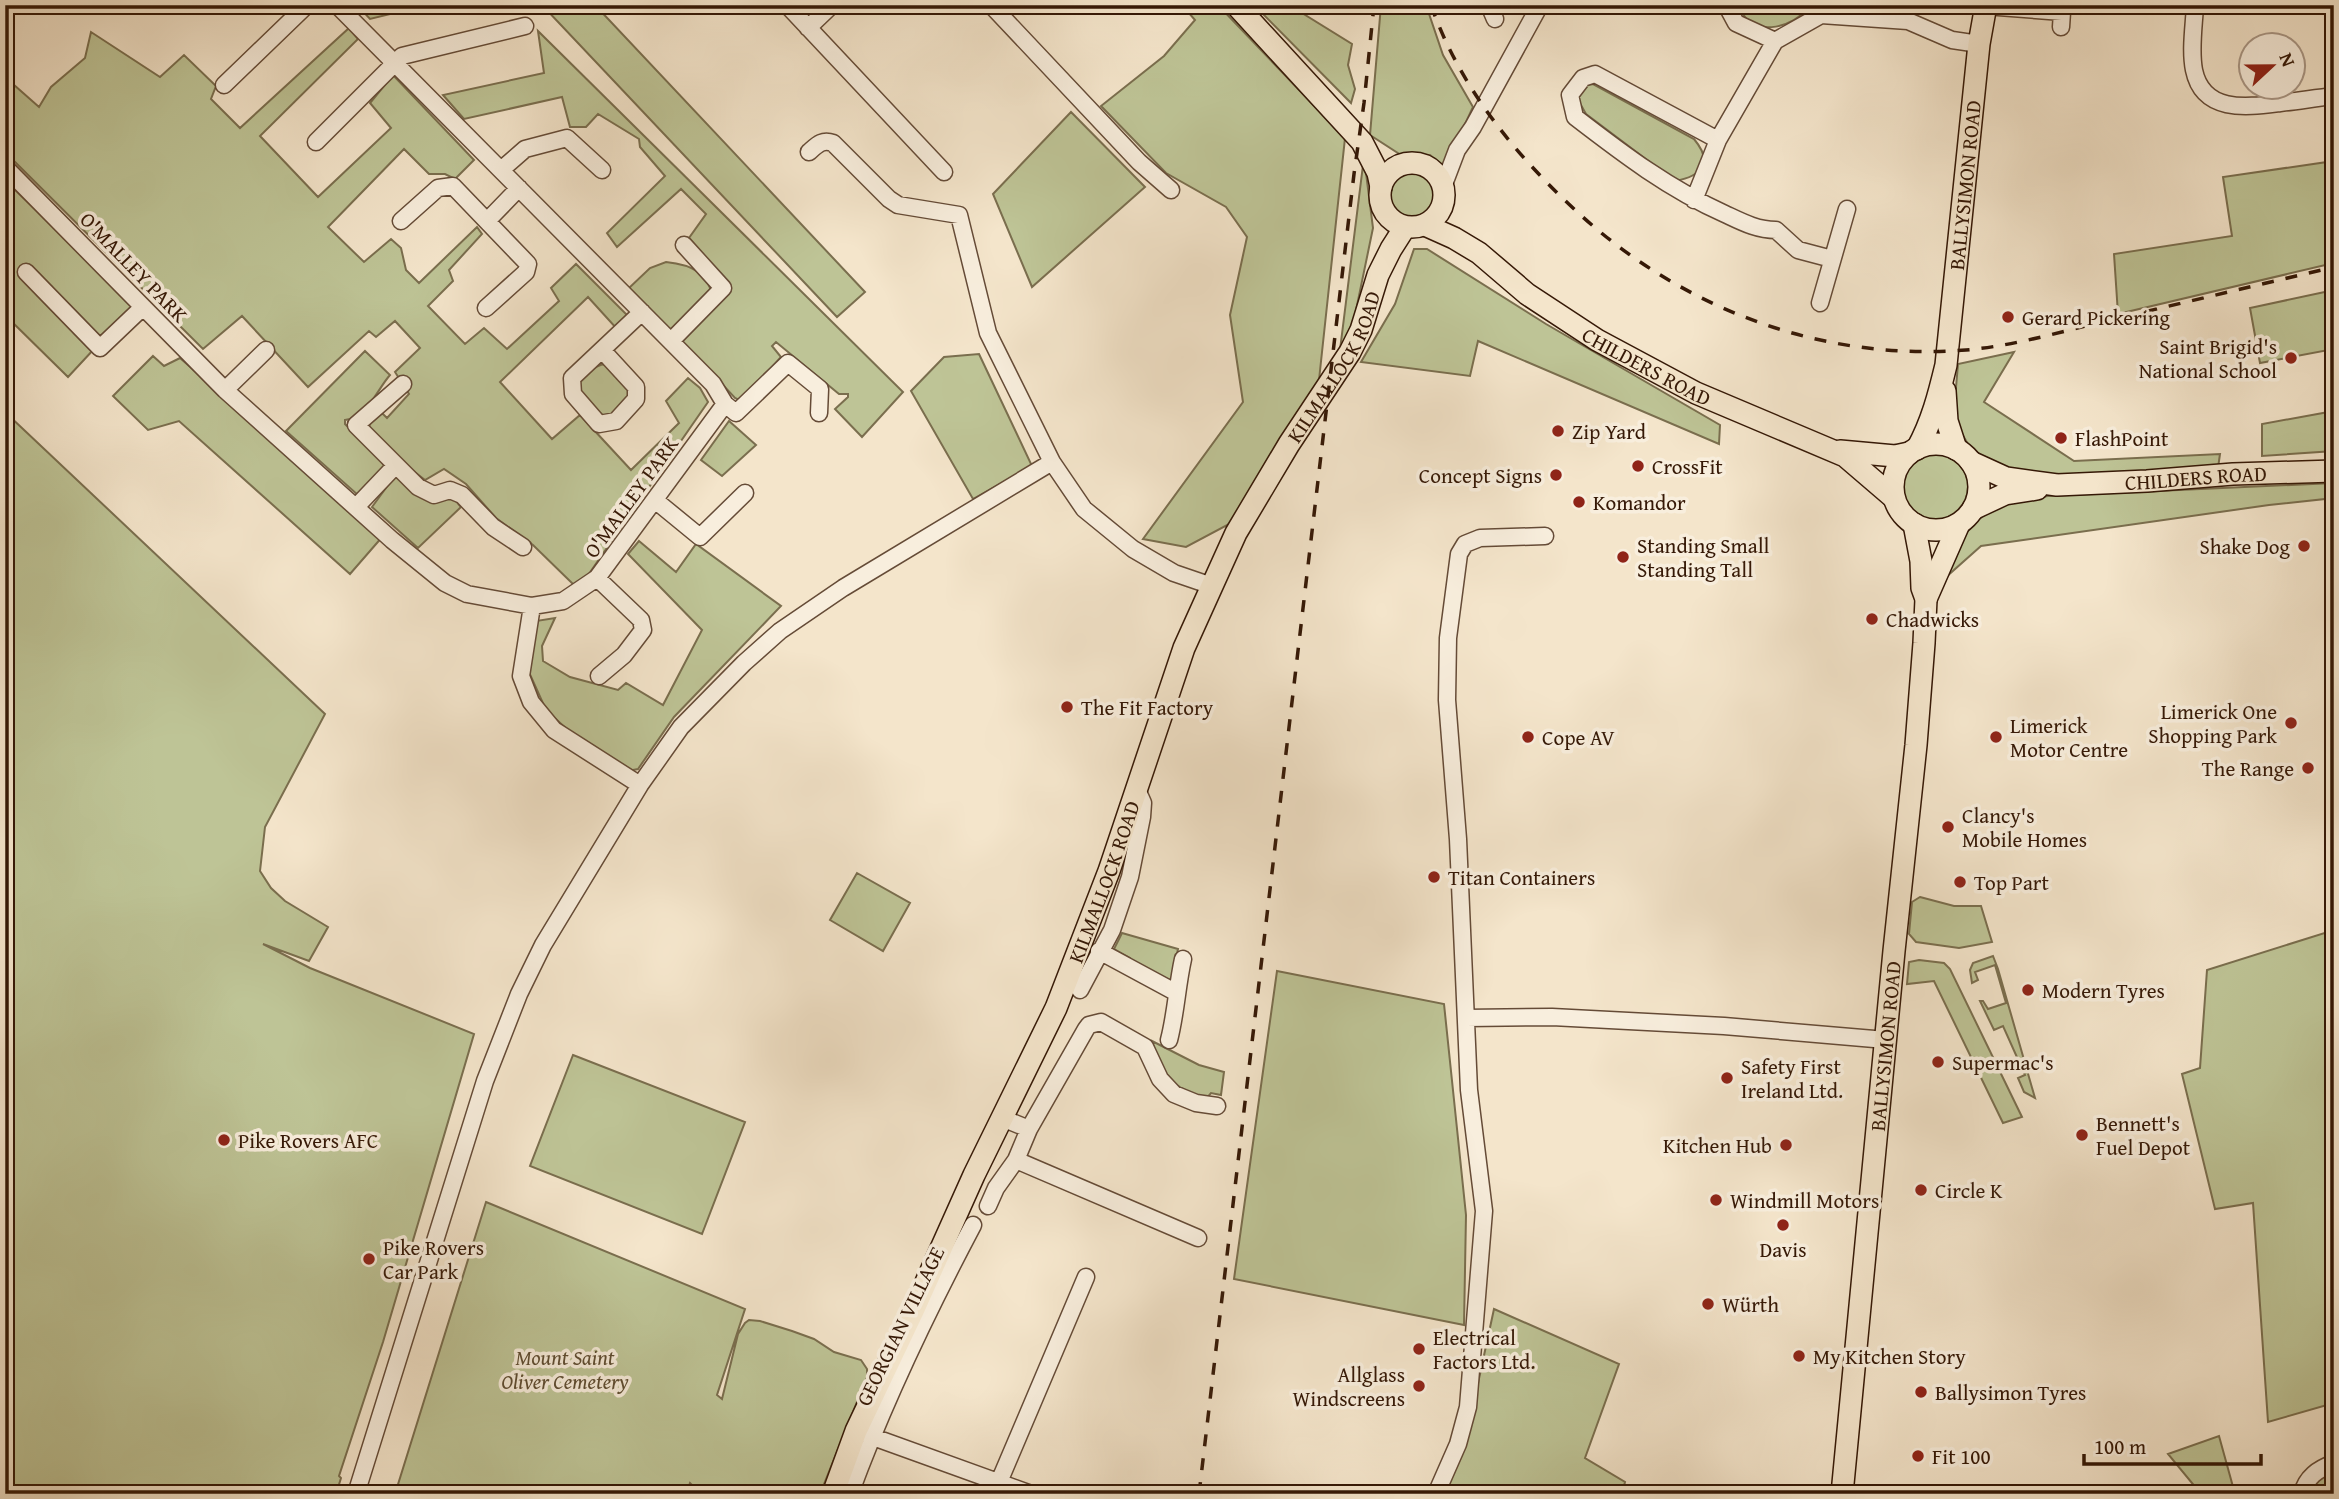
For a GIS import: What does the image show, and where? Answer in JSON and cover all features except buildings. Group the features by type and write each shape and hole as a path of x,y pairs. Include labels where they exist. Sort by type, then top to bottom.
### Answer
{"main road":[{"path":"1236,5 1363,142 1378,173 1384,213 1391,219 1415,226 1439,212 1443,193 1438,176 1432,170 1423,165 1394,160 1363,142"},
{"name":"BALLYSIMON ROAD","path":"1913,451 1925,435 1938,401 1945,365 1985,6"},
{"path":"1381,195 1387,175 1393,169 1407,164"},
{"name":"CHILDERS ROAD","path":"1443,193 1452,216 1479,253"},
{"name":"KILMALLOCK ROAD","path":"1378,275 1381,195"},
{"name":"CHILDERS ROAD","path":"1415,226 1454,238 1479,253 1527,294 1597,340 1696,393 1832,449 1856,464 1894,498"},
{"name":"KILMALLOCK ROAD","path":"833,1494 921,1312 974,1175 1056,1008 1109,871 1184,648 1236,533 1289,444 1350,352 1361,330 1378,275 1391,249 1415,226"},
{"name":"BALLYSIMON ROAD","path":"1945,365 1947,421 1963,456"},
{"path":"1937,444 1963,456 1976,473 1978,497 1966,516 1950,528 1932,530 1914,524 1902,513 1894,498 1896,471 1913,451 1937,444"},
{"name":"CHILDERS ROAD","path":"1832,449 1895,456 1913,451"},
{"name":"CHILDERS ROAD","path":"1963,456 2006,478 2057,485"},
{"name":"CHILDERS ROAD","path":"1966,516 2005,494 2057,485 2233,474 2334,471"},
{"name":"BALLYSIMON ROAD","path":"1842,1494 1916,745 1926,599 1966,516"},
{"name":"BALLYSIMON ROAD","path":"1914,524 1921,561 1922,588 1926,599"}],"street":[{"path":"224,85 307,5"},
{"path":"337,5 713,384 725,404 736,413 788,363 820,389 819,412"},
{"path":"787,5 944,172"},
{"path":"808,28 832,5"},
{"path":"991,5 1139,162 1171,190"},
{"path":"1443,193 1457,150 1473,127 1540,5"},
{"path":"1732,5 1729,10 1736,23 1775,41"},
{"path":"2195,5 2195,73 2201,87 2217,100 2228,105 2245,107 2334,96"},
{"path":"1985,6 2062,15"},
{"path":"1694,200 1718,141 1775,41 1821,10 1908,21 1952,40 1979,44"},
{"path":"316,142 402,56 525,26"},
{"path":"1718,141 1595,74 1583,78 1570,95 1575,117 1643,169 1694,200 1761,230 1776,230 1798,250 1832,259"},
{"path":"501,170 525,149 567,138 602,170"},
{"path":"809,152 820,142 833,143 898,205 959,215 988,333 1052,463 1084,509 1133,549 1174,573 1212,586"},
{"name":"O'MALLEY PARK","path":"5,167 225,390 392,540 445,583 467,594 532,606 563,601 597,578 725,404"},
{"path":"401,220 438,188 453,186 487,221 527,264 526,272 486,308"},
{"path":"487,221 519,188"},
{"path":"1820,303 1847,209"},
{"path":"671,341 723,288 684,245"},
{"path":"26,272 100,348 143,307"},
{"path":"602,350 636,387 636,399 616,421 599,424 573,394 572,378 642,312"},
{"path":"225,390 266,350"},
{"path":"403,384 356,425 418,487 434,495 450,491 462,495 493,527 523,547"},
{"path":"356,1494 485,1081 509,1018 543,945 640,785 681,727 780,631 843,588 1052,463"},
{"path":"356,507 396,465"},
{"path":"656,501 700,537 745,493"},
{"path":"1436,1494 1458,1444 1468,1407 1483,1211 1469,1090 1458,839 1447,700 1448,638 1459,554 1467,541 1480,538 1545,536"},
{"path":"597,578 640,620 643,630 624,655 599,676"},
{"path":"532,606 521,676 531,702 554,730 640,785"},
{"path":"1080,990 1112,930 1130,877 1143,803 1136,787"},
{"path":"1109,871 1130,877"},
{"path":"1099,951 1175,992"},
{"path":"1169,1040 1175,992 1183,959"},
{"path":"1466,1018 1552,1017 1724,1026 1886,1040"},
{"path":"988,1206 996,1188 1016,1160 1029,1129 1086,1029 1095,1023 1110,1026 1145,1047 1160,1079 1174,1094 1196,1103 1217,1106"},
{"path":"1002,1118 1029,1129"},
{"path":"1016,1160 1198,1238"},
{"name":"GEORGIAN VILLAGE","path":"921,1312 973,1225"},
{"path":"999,1482 1086,1277"},
{"path":"850,1494 864,1434"},
{"name":"GEORGIAN VILLAGE","path":"864,1434 1031,1494"},
{"path":"2302,1494 2304,1486 2313,1474 2334,1463"}],"green space":[{"path":"357,5 427,5 370,19"},
{"path":"542,5 595,5 865,292 837,317"},
{"path":"1182,5 1218,5 1345,138 1319,380 1233,522 1186,547 1143,539 1243,402 1230,315 1247,237 1226,207 1166,173 1101,106 1164,56 1195,20"},
{"path":"1254,5 1289,5 1352,44 1348,65 1355,89 1351,103"},
{"path":"1381,5 1426,5 1443,55 1473,107 1445,167 1430,155 1401,155 1370,135"},
{"path":"1741,5 1809,5 1794,20 1783,25 1761,27 1744,16"},
{"path":"349,28 358,39 260,136 318,197 391,128 370,103 393,75 474,160 455,179 445,174 429,174 404,149 328,227 364,262 391,239 401,248 406,270 419,283 477,227 482,234 449,270 453,281 428,306 465,344 484,328 507,349 559,301 551,288 576,264 628,316 617,329 588,297 500,382 552,439 580,415 631,470 679,423 666,401 688,378 700,388 708,402 584,581 575,586 533,545 496,518 466,484 444,469 425,480 381,446 369,431 370,422 382,413 387,418 409,394 395,372 420,348 395,321 376,337 369,331 308,387 242,316 203,349 5,152 5,77 39,107 51,87 85,58 91,32 160,77 184,55 216,86 211,99 240,128"},
{"path":"538,31 903,392 862,437 835,409 848,394 839,394 776,342 772,346 781,357 741,401 735,398 681,340 728,287 689,238 706,214 681,189 617,247 607,233 665,176 640,147 639,139 598,114 586,127 570,127 562,97 464,119 443,95 544,73"},
{"path":"1593,84 1694,139 1703,155 1702,167 1692,176 1675,181 1586,114 1577,98 1581,85"},
{"path":"1071,112 1145,187 1032,287 993,194"},
{"path":"1364,157 1373,228 1354,320 1340,350"},
{"path":"2334,161 2334,263 2118,314 2114,254 2232,236 2223,177"},
{"path":"1413,170 1430,178 1438,195 1430,212 1413,220 1396,212 1388,195 1396,178"},
{"path":"5,180 134,306 68,377 5,315"},
{"path":"1414,249 1427,249 1546,324 1720,425 1719,444 1478,341 1470,376 1361,362 1395,304"},
{"path":"666,262 688,267 701,274 711,294 671,333 629,288 650,268"},
{"path":"2334,290 2334,349 2260,363 2250,308"},
{"path":"365,351 390,375 366,409 345,420 345,424 382,461 385,471 359,496 286,431"},
{"path":"2014,352 1984,402 2074,461 2220,454 2218,468 2039,478 1990,463 1969,446 1957,425 1955,399 1958,364"},
{"path":"979,354 1032,466 973,499 911,391 944,357"},
{"path":"153,356 164,366 180,358 383,536 350,574 179,421 148,430 113,396"},
{"path":"606,364 629,390 630,400 613,418 603,418 578,389 588,372"},
{"path":"2334,411 2334,451 2262,456 2262,424"},
{"path":"5,412 325,714 265,827 260,871 271,888 285,901 328,927 309,961 263,944 310,968 474,1034 383,1342 339,1476 341,1478 336,1494 5,1494"},
{"path":"729,421 756,445 722,476 701,460"},
{"path":"1934,452 1947,455 1958,462 1965,473 1968,486 1965,499 1958,510 1947,517 1934,520 1921,517 1910,510 1903,499 1900,486 1903,473 1910,462 1921,455"},
{"path":"394,477 451,495 461,507 418,548 372,507"},
{"path":"2334,483 2334,498 1981,546 1945,578 1959,542 1970,527 2000,507 2024,500 2048,496"},
{"path":"639,541 676,572 696,544 781,606 674,717 638,769 628,771 582,743 546,710 528,670 536,621 555,618 542,646 543,661 570,677 618,690 626,683 663,705 702,630 628,554"},
{"path":"857,873 910,903 883,951 830,920"},
{"path":"1920,897 1954,906 1981,906 1992,942 1959,948 1916,942 1909,934 1912,902"},
{"path":"2334,930 2334,1403 2268,1422 2253,1203 2215,1209 2182,1074 2200,1068 2207,970"},
{"path":"1122,933 1178,949 1170,982 1129,962 1130,958 1114,949"},
{"path":"1993,956 2035,1098 2024,1092 2018,1078 2025,1075 2003,1026 1994,1030 1980,1001 1983,1001 1988,1009 2006,1003 1995,965 1975,972 1978,980 1972,983 1970,970 1973,963"},
{"path":"1919,960 1944,963 1950,969 2022,1117 2003,1123 1934,981 1907,984 1909,962"},
{"path":"1277,971 1444,1004 1466,1215 1464,1325 1234,1279"},
{"path":"1152,1041 1199,1065 1224,1072 1221,1095 1211,1093 1206,1099 1176,1085 1160,1064"},
{"path":"573,1055 745,1122 702,1234 530,1166"},
{"name":"Mount Saint Oliver Cemetery","path":"486,1202 745,1309 717,1395 722,1399 738,1334 749,1320 792,1331 814,1339 834,1352 861,1360 867,1369 867,1377 820,1494 701,1494 690,1483 686,1494 395,1494"},
{"path":"1494,1309 1619,1364 1585,1458 1625,1482 1622,1494 1443,1494 1466,1439"},
{"path":"2219,1436 2235,1494 2201,1494 2168,1454"},
{"path":"2334,1467 2334,1494 2309,1494 2313,1482"}],"railway":[{"path":"1199,1494 1374,5"},
{"path":"1431,5 1456,62 1490,115 1529,163 1573,208 1614,243 1658,274 1705,300 1754,321 1805,336 1858,347 1912,351 1984,348 2334,267"}],"place":[{"name":"Gerard Pickering","path":"2008,317"},
{"name":"Saint Brigid's National School","path":"2291,358"},
{"name":"Zip Yard","path":"1558,431"},
{"name":"FlashPoint","path":"2061,438"},
{"name":"CrossFit","path":"1638,466"},
{"name":"Concept Signs","path":"1556,475"},
{"name":"Komandor","path":"1579,502"},
{"name":"Shake Dog","path":"2304,546"},
{"name":"Standing Small Standing Tall","path":"1623,557"},
{"name":"Chadwicks","path":"1872,619"},
{"name":"The Fit Factory","path":"1067,707"},
{"name":"Limerick One Shopping Park","path":"2291,723"},
{"name":"Cope AV","path":"1528,737"},
{"name":"Limerick Motor Centre","path":"1996,737"},
{"name":"The Range","path":"2308,768"},
{"name":"Clancy's Mobile Homes","path":"1948,827"},
{"name":"Titan Containers","path":"1434,877"},
{"name":"Top Part","path":"1960,882"},
{"name":"Modern Tyres","path":"2028,990"},
{"name":"Supermac's","path":"1938,1062"},
{"name":"Safety First Ireland Ltd.","path":"1727,1078"},
{"name":"Bennett's Fuel Depot","path":"2082,1135"},
{"name":"Pike Rovers AFC","path":"224,1140"},
{"name":"Kitchen Hub","path":"1786,1145"},
{"name":"Circle K","path":"1921,1190"},
{"name":"Windmill Motors","path":"1716,1200"},
{"name":"Davis","path":"1783,1225"},
{"name":"Pike Rovers Car Park","path":"369,1259"},
{"name":"Würth","path":"1708,1304"},
{"name":"Electrical Factors Ltd.","path":"1419,1349"},
{"name":"My Kitchen Story","path":"1799,1356"},
{"name":"Allglass Windscreens","path":"1419,1386"},
{"name":"Ballysimon Tyres","path":"1921,1392"},
{"name":"Fit 100","path":"1918,1456"}]}
